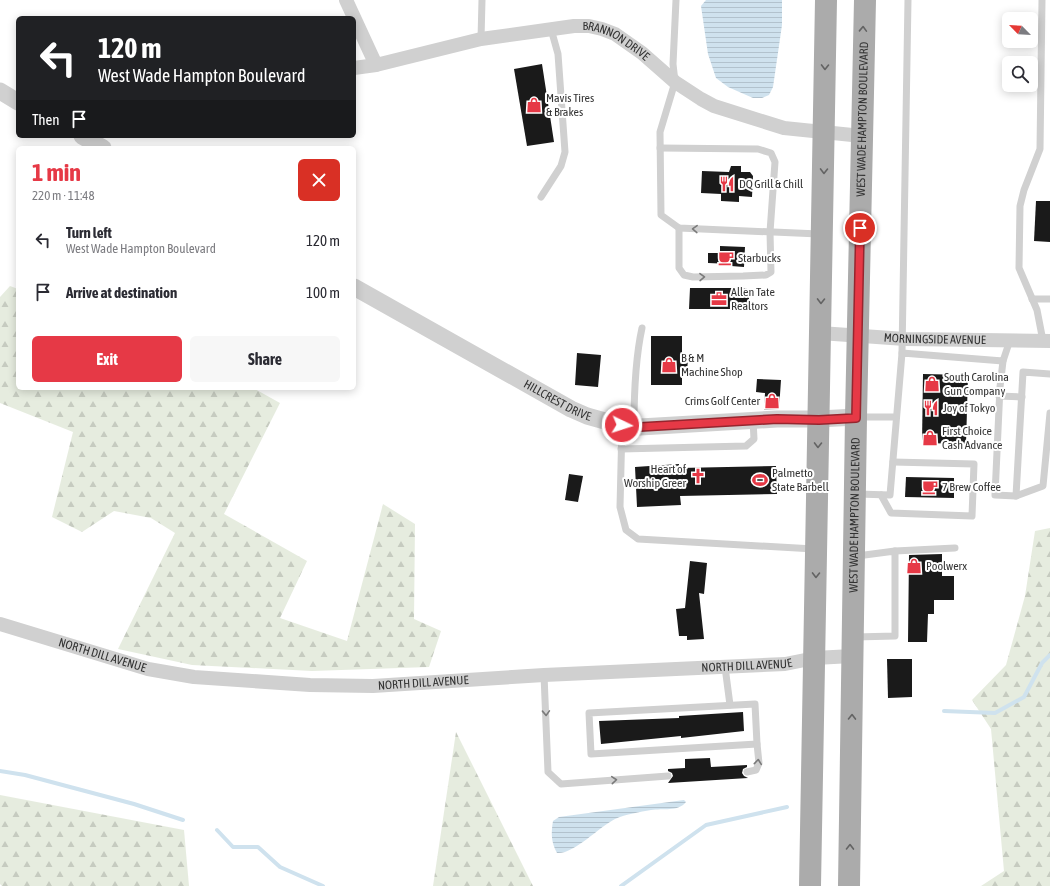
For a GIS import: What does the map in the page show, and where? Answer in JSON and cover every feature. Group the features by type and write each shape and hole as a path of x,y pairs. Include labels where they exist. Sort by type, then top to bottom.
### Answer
{"main road":[{"path":"810,886 823,234 826,0"},
{"name":"WEST WADE HAMPTON BOULEVARD","path":"849,886 856,418 865,0"}],"street":[{"path":"346,0 353,16"},
{"path":"356,22 376,65"},
{"name":"BRANNON DRIVE","path":"356,68 376,65 481,39 574,26 589,26 615,34 642,53 675,82 701,99 727,111 784,128 862,136"},
{"path":"0,91 16,101"},
{"path":"86,138 100,146"},
{"name":"HILLCREST DRIVE","path":"356,288 571,410 587,416 628,426 777,419 819,420 856,418"},
{"name":"MORNINGSIDE AVENUE","path":"820,333 902,338 1046,341"},
{"name":"NORTH DILL AVENUE","path":"0,624 148,669 194,677 310,686 343,687 451,682 544,674 785,664 815,658 852,646"}],"lane":[{"path":"481,39 482,0"},
{"path":"676,0 673,64 675,82 660,132 661,215 679,228 823,234"},
{"path":"855,494 890,495 902,353 908,0"},
{"path":"1042,0 1040,149 1024,190 1020,206 1019,268 1037,310 1046,341"},
{"path":"541,197 561,166 566,152 558,54 551,29"},
{"path":"660,148 758,149 771,153 775,162 770,232 771,272 766,275 693,277 684,274 679,268 679,228"},
{"path":"1032,299 1050,299"},
{"path":"642,328 628,426 621,449 620,507 626,530 638,539 816,549"},
{"path":"1010,340 1002,361 995,495 1016,496 1043,486 1050,413"},
{"path":"902,353 1002,361"},
{"path":"1016,496 1023,372 1050,374"},
{"path":"999,396 1022,397"},
{"path":"856,418 896,417"},
{"path":"621,449 746,446 754,439 754,420"},
{"path":"881,495 891,513 972,516 974,464 893,462"},
{"path":"854,556 895,551 955,548"},
{"path":"852,646 895,636 895,551"},
{"path":"726,667 730,705"},
{"path":"544,674 548,772 561,784 668,776"},
{"path":"747,772 756,770 759,763 755,704 589,714 591,754 757,744"}],"green space":[{"path":"10,286 16,288 16,390 257,390 280,403 224,514 307,561 280,618 347,641 383,504 415,524 414,619 441,631 429,667 312,671 192,665 118,649 175,533 151,518 114,511 82,532 52,517 73,432 0,403 0,297"},
{"path":"1050,528 1050,886 981,886 1004,871 991,729 972,700 1006,665 1025,596 1035,531"},
{"path":"456,732 533,886 433,886"},
{"path":"0,795 184,830 189,886 2,886 0,884"}],"water":[{"path":"706,0 782,0 782,25 773,87 769,95 762,98 753,98 728,87 716,78 708,54 701,6"},
{"path":"684,800 686,802 679,807 628,814 615,819 571,850 557,853 552,833 553,821 559,817"}],"building":[{"name":"Mavis Tires & Brakes","path":"542,64 554,142 527,146 514,69"},
{"name":"DQ Grill & Chill","path":"731,166 741,166 741,172 750,172 753,176 752,197 739,196 739,202 721,201 721,194 701,193 702,171 729,172"},
{"path":"1036,201 1050,201 1050,242 1034,241"},
{"name":"Starbucks","path":"720,246 745,247 744,267 731,266 731,264 708,263 708,253 720,253"},
{"name":"Allen Tate Realtors","path":"690,288 747,288 747,294 749,294 749,305 746,305 746,309 689,309"},
{"name":"B & M Machine Shop","path":"651,336 682,336 682,359 688,359 687,371 682,371 682,385 651,385"},
{"path":"577,353 601,355 598,387 575,385"},
{"path":"923,374 968,375 966,444 922,443"},
{"name":"Crims Golf Center","path":"757,379 781,380 779,409 764,410 765,393 756,392"},
{"path":"679,464 679,468 776,466 777,494 680,496 681,505 637,507 635,467"},
{"path":"569,474 583,476 578,502 565,500"},
{"name":"7 Brew Coffee","path":"906,477 954,478 954,498 905,497"},
{"path":"942,554 942,576 954,576 954,600 934,600 934,614 928,614 927,642 908,642 909,555"},
{"path":"690,561 707,563 704,594 699,593 704,639 687,640 687,636 679,636 676,609 685,608"},
{"path":"887,659 912,659 912,697 888,698"},
{"path":"743,712 744,731 681,738 681,736 601,744 599,721 679,718 679,716"},
{"path":"710,758 711,767 747,765 747,767 743,769 742,773 748,778 668,783 673,776 668,769 685,768 685,759"}],"waterway":[{"path":"944,711 995,713 1024,697 1042,663 1050,655"},
{"path":"0,771 25,775 134,804 183,820"},
{"path":"621,886 706,825 787,807"},
{"path":"217,830 233,847 258,847 280,867 323,886"}],"place":[{"name":"Mavis Tires & Brakes","path":"534,105"},
{"name":"DQ Grill & Chill","path":"727,184"},
{"name":"Starbucks","path":"726,258"},
{"name":"Allen Tate Realtors","path":"719,299"},
{"name":"B & M Machine Shop","path":"669,365"},
{"name":"South Carolina Gun Company","path":"932,384"},
{"name":"Crims Golf Center","path":"772,401"},
{"name":"Joy of Tokyo","path":"931,408"},
{"name":"First Choice Cash Advance","path":"930,438"},
{"name":"Heart of Worship Greer","path":"698,476"},
{"name":"Palmetto State Barbell","path":"760,480"},
{"name":"7 Brew Coffee","path":"930,487"},
{"name":"Poolwerx","path":"914,566"}],"route":[{"path":"622,425 640,427 777,419 819,420 856,418 860,228"}]}
